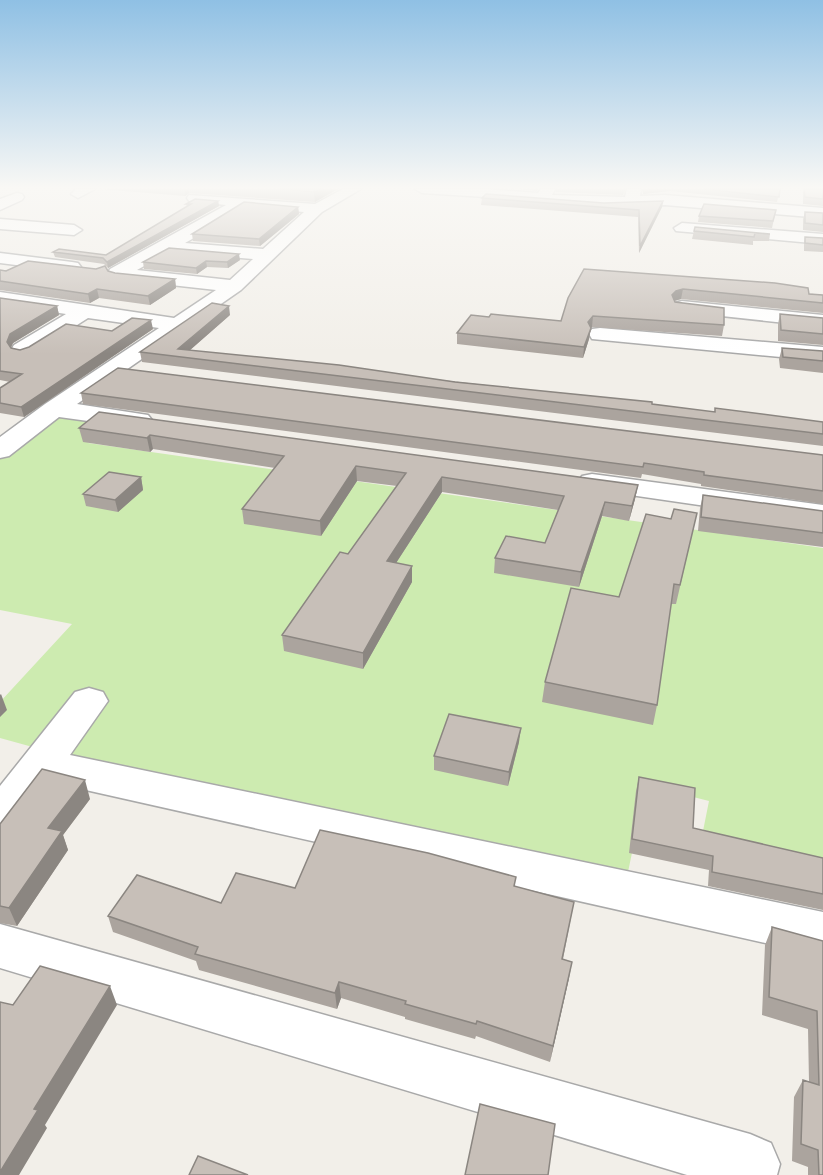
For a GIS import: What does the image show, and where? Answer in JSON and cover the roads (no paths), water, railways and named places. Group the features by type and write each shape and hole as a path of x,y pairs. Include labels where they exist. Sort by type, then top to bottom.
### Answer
{"street":[{"path":"117,273 169,244"},
{"path":"0,450 54,408 234,286 280,244"},
{"path":"165,246 267,255"},
{"path":"7,259 91,272 234,286"},
{"path":"35,304 91,272"},
{"path":"0,298 178,325"},
{"path":"682,307 823,321"},
{"path":"10,352 84,311"},
{"path":"600,333 823,354"},
{"path":"113,368 149,372"},
{"path":"54,408 161,423"},
{"path":"563,478 823,514"},
{"path":"0,817 89,701"},
{"path":"40,764 823,934"},
{"path":"0,946 750,1164 747,1175"}]}
